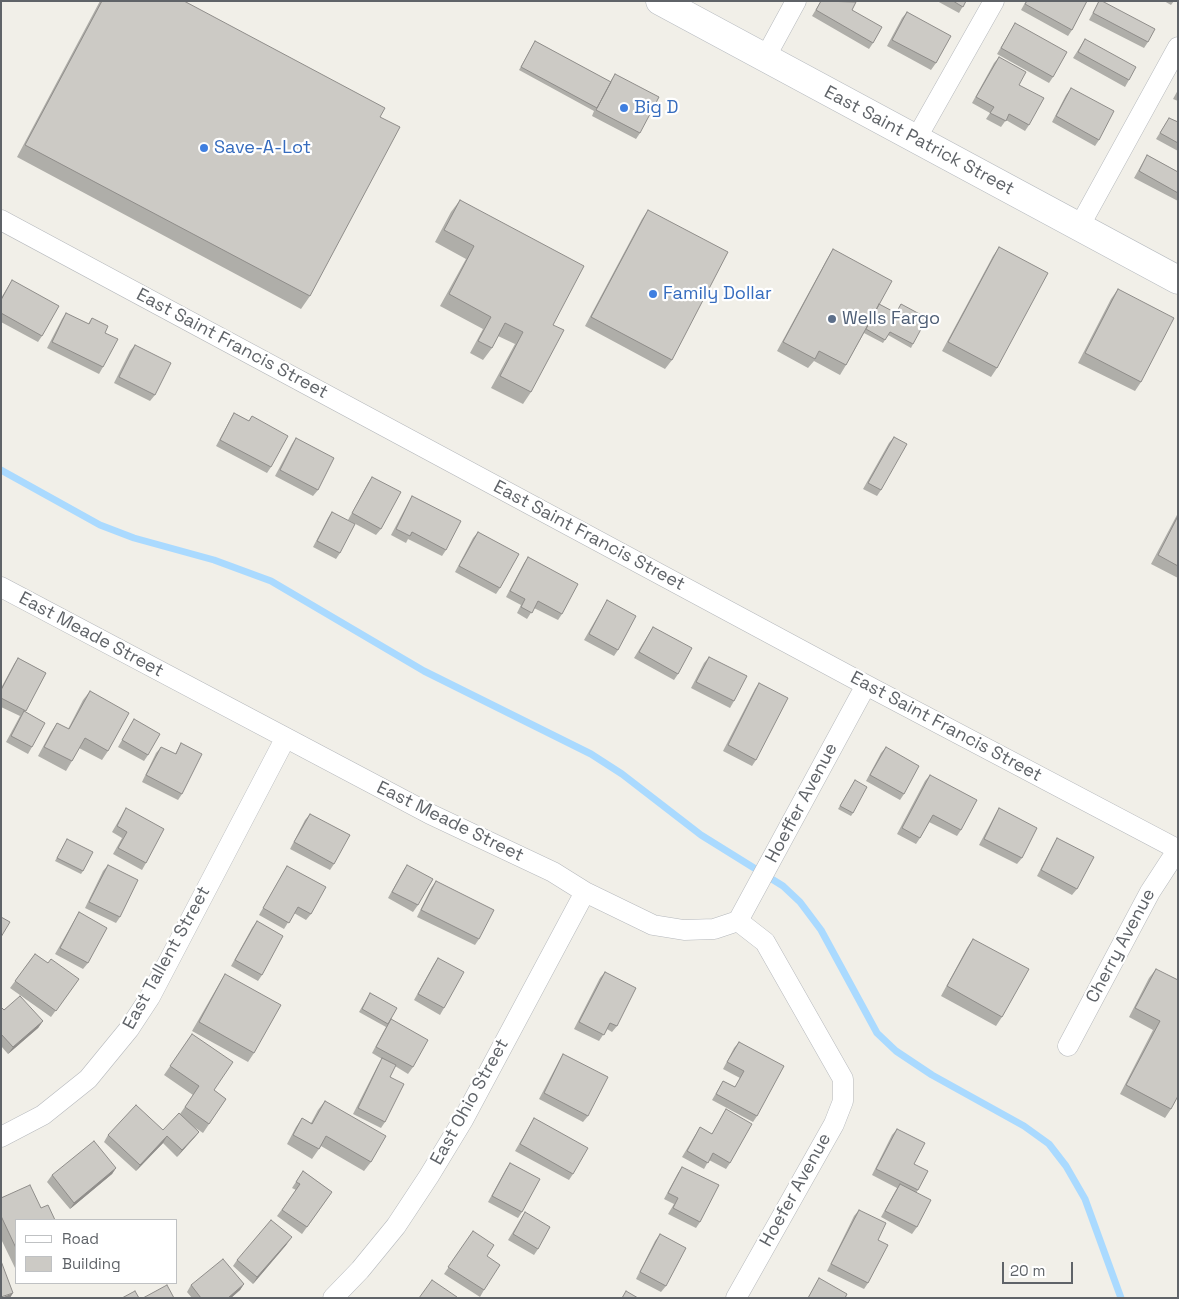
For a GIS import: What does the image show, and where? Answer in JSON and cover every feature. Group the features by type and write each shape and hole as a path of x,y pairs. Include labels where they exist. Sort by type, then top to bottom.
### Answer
{"main road":[{"name":"East Saint Patrick Street","path":"660,1 1178,280"}],"street":[{"path":"765,58 796,1"},
{"path":"916,139 994,1"},
{"path":"1079,227 1178,47"},
{"name":"East Saint Francis Street","path":"1,220 866,685 1178,849"},
{"name":"East Meade Street","path":"1,587 285,739 430,814 553,872 585,892 653,926 684,930 714,929 738,921"},
{"name":"Hoeffer Avenue","path":"738,921 866,685"},
{"name":"East Tallent Street","path":"1,1137 42,1115 88,1079 128,1030 150,997 285,739"},
{"name":"Cherry Avenue","path":"1068,1046 1150,892 1178,849"},
{"name":"East Ohio Street","path":"333,1298 360,1270 390,1233 429,1176 463,1120 585,892"},
{"name":"Hoefer Avenue","path":"736,1298 834,1124 843,1101 843,1079 765,942 738,921"}],"building":[{"name":"Save-A-Lot","path":"102,1 184,1 385,108 380,117 400,127 310,296 25,145"},
{"path":"821,1 856,2 852,10 882,27 873,43 816,10"},
{"path":"953,1 966,1 963,7"},
{"path":"1027,1 1087,1 1072,30 1025,4"},
{"path":"1099,1 1155,29 1148,42 1093,13"},
{"path":"907,12 951,36 936,63 892,40"},
{"path":"1015,23 1067,52 1053,77 1001,48"},
{"path":"1085,39 1136,67 1129,80 1078,52"},
{"name":"Big D","path":"535,41 611,82 597,108 521,67"},
{"path":"999,57 1026,72 1019,85 1044,98 1029,125 1009,114 1006,121 990,113 994,107 976,97"},
{"name":"Big D","path":"615,74 659,97 640,133 596,110"},
{"path":"1071,88 1114,111 1099,140 1056,116"},
{"path":"1169,118 1178,122 1178,143 1160,133"},
{"path":"1147,155 1178,172 1178,193 1139,171"},
{"path":"460,200 584,266 553,325 564,330 531,392 500,376 523,332 505,323 492,348 478,341 491,317 449,294 474,246 444,230"},
{"name":"Family Dollar","path":"648,210 728,252 672,360 591,317"},
{"path":"999,247 1048,273 997,368 948,342"},
{"name":"Wells Fargo","path":"833,249 892,281 846,365 819,351 815,359 783,342"},
{"path":"12,280 59,306 42,336 1,313 1,300"},
{"path":"1118,289 1174,318 1141,382 1085,353"},
{"path":"879,304 896,313 901,304 927,318 913,344 890,332 885,340 866,329"},
{"path":"66,313 89,324 92,318 108,326 105,333 118,339 103,367 52,342"},
{"path":"135,345 171,363 155,395 119,377"},
{"path":"234,413 249,421 252,416 288,436 271,467 220,440"},
{"path":"894,437 907,444 881,490 868,483"},
{"path":"296,438 334,458 318,490 280,470"},
{"path":"372,477 401,492 381,529 352,513"},
{"path":"412,496 461,521 446,550 412,532 410,536 396,529"},
{"path":"332,512 355,524 340,553 317,541"},
{"path":"1178,516 1178,566 1158,555"},
{"path":"478,532 519,554 500,588 459,566"},
{"path":"528,557 578,584 562,614 538,601 532,613 521,607 525,599 510,591"},
{"path":"607,600 636,616 618,650 589,634"},
{"path":"653,627 692,648 678,674 639,652"},
{"path":"709,657 747,676 734,701 696,682"},
{"path":"18,658 46,673 26,711 1,698 1,690"},
{"path":"759,683 788,698 756,760 728,745"},
{"path":"90,691 129,713 108,751 85,738 72,761 44,747 57,723 69,729"},
{"path":"24,711 45,723 32,747 11,736"},
{"path":"134,719 160,734 148,755 122,740"},
{"path":"181,743 202,754 182,794 146,775 161,747 176,754"},
{"path":"886,747 919,766 904,794 870,775"},
{"path":"930,775 977,800 961,830 933,815 920,838 902,828"},
{"path":"855,780 867,787 853,813 840,806"},
{"path":"126,808 164,829 146,863 118,848 127,832 117,826"},
{"path":"999,808 1037,828 1022,858 984,839"},
{"path":"310,814 350,835 334,864 294,842"},
{"path":"1057,838 1094,857 1077,889 1041,870"},
{"path":"67,839 93,852 83,871 57,858"},
{"path":"108,865 138,880 120,917 89,902"},
{"path":"407,865 433,879 418,905 392,892"},
{"path":"287,866 326,887 311,914 298,907 289,923 263,908"},
{"path":"436,881 494,910 479,939 421,910"},
{"path":"79,912 107,928 88,963 60,948"},
{"path":"1,917 10,922 1,937"},
{"path":"257,921 283,936 262,975 235,960"},
{"path":"973,939 1029,969 1002,1017 947,986"},
{"path":"35,954 48,963 51,959 79,979 56,1011 15,981"},
{"path":"438,958 464,972 444,1008 418,994"},
{"path":"1156,969 1178,980 1178,1096 1171,1109 1126,1085 1160,1021 1135,1008"},
{"path":"605,972 636,988 617,1026 610,1023 604,1035 579,1022"},
{"path":"225,974 281,1005 254,1053 199,1022"},
{"path":"370,993 397,1008 388,1024 362,1009"},
{"path":"20,996 43,1021 13,1047 1,1034 1,1007 4,1010"},
{"path":"391,1019 428,1040 413,1067 376,1047"},
{"path":"192,1034 233,1062 214,1090 226,1099 209,1124 185,1107 199,1086 170,1066"},
{"path":"739,1042 784,1066 757,1116 716,1094 723,1081 735,1087 744,1071 727,1062"},
{"path":"563,1054 608,1077 588,1116 544,1093"},
{"path":"382,1058 396,1065 390,1077 404,1084 385,1122 358,1108"},
{"path":"325,1101 386,1136 371,1162 326,1136 319,1149 293,1135 302,1118 312,1124"},
{"path":"136,1105 163,1130 179,1113 199,1132 182,1150 167,1136 140,1165 108,1135"},
{"path":"726,1109 752,1124 730,1163 713,1153 708,1163 687,1151 700,1127 712,1134"},
{"path":"534,1118 588,1148 573,1174 520,1144"},
{"path":"897,1129 925,1143 914,1164 928,1171 918,1190 876,1169"},
{"path":"94,1141 116,1168 74,1203 52,1175"},
{"path":"510,1163 540,1179 522,1212 492,1196"},
{"path":"682,1167 719,1185 700,1222 673,1208 678,1198 668,1193"},
{"path":"303,1171 332,1192 307,1227 282,1210 300,1184 296,1182"},
{"path":"900,1184 931,1200 917,1227 885,1211"},
{"path":"30,1185 41,1208 48,1205 55,1219 15,1219 15,1246 1,1216 1,1198"},
{"path":"859,1210 886,1223 878,1240 888,1245 868,1283 831,1264"},
{"path":"525,1212 550,1227 538,1249 513,1234"},
{"path":"271,1220 292,1237 257,1277 237,1260"},
{"path":"473,1231 494,1245 487,1256 500,1265 484,1290 448,1267"},
{"path":"660,1234 686,1248 666,1286 640,1272"},
{"path":"223,1259 244,1284 228,1298 201,1298 191,1285"},
{"path":"1,1261 13,1293 1,1297"},
{"path":"819,1278 847,1294 845,1298 808,1298"},
{"path":"432,1280 457,1297 419,1298"},
{"path":"167,1285 174,1298 143,1298"},
{"path":"135,1291 139,1298 122,1298"},
{"path":"626,1291 638,1298 622,1298"}],"waterway":[{"path":"1,470 100,525 134,538 214,560 271,581 424,671 591,754 622,774 701,835 783,886 800,902 821,930 877,1033 896,1051 932,1075 1024,1126 1049,1144 1066,1166 1085,1199 1121,1298"}],"place":[{"name":"Big D","path":"624,108"},
{"name":"Save-A-Lot","path":"204,148"},
{"name":"Family Dollar","path":"653,294"},
{"name":"Wells Fargo","path":"832,319"}]}
